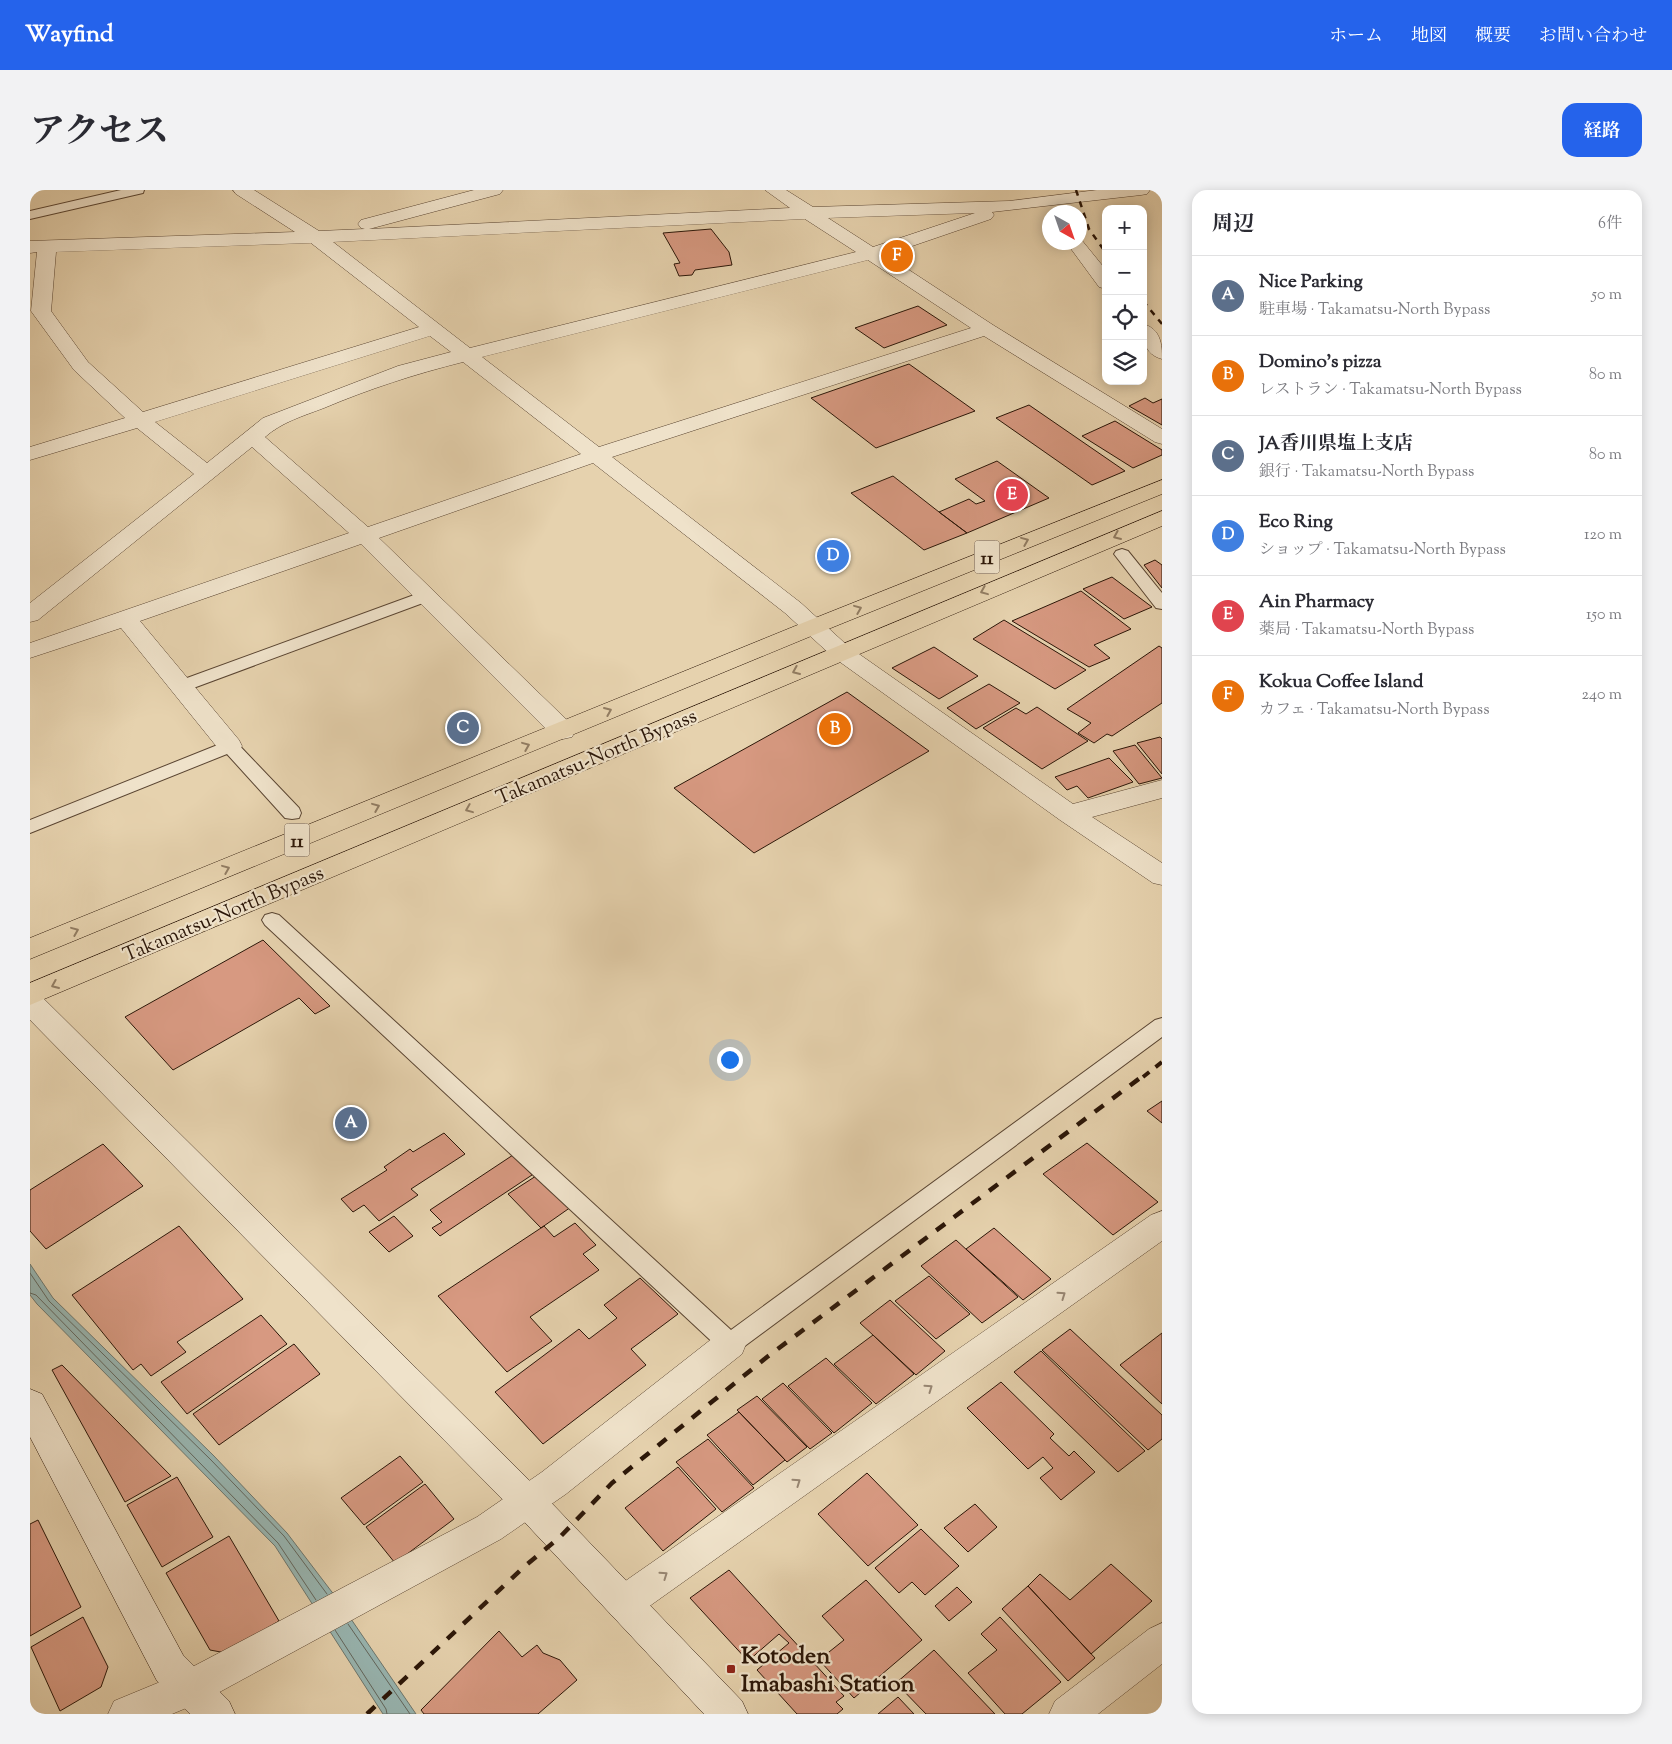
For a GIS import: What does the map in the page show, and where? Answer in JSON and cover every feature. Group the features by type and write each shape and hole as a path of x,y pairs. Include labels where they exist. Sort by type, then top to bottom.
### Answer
{"highway":[{"name":"Takamatsu-North Bypass","path":"30,949 812,627 1162,486"},
{"name":"Takamatsu-North Bypass","path":"30,995 341,862 619,748 841,652 1162,518"}],"street":[{"path":"243,190 315,237 594,456 792,608 841,652 1069,814 1162,876"},
{"path":"315,237 494,190"},
{"path":"774,190 986,329 1162,438"},
{"path":"1062,205 1141,190"},
{"path":"30,615 208,474 270,422 405,370 871,254 1009,206"},
{"path":"208,474 140,420 82,366 36,313 39,247 315,237 808,213 1009,206 1042,207"},
{"path":"1081,250 1102,278"},
{"path":"30,454 432,329"},
{"path":"30,651 594,456 986,329"},
{"path":"1147,335 1162,353"},
{"path":"252,436 364,535 563,731"},
{"path":"126,619 230,746"},
{"path":"1069,814 1162,789"},
{"path":"30,1002 528,1502 729,1714"},
{"path":"624,1603 1162,1224"},
{"path":"126,1714 190,1688 489,1528 528,1502 730,1344"},
{"path":"32,1412 170,1668 216,1714"},
{"path":"1068,1714 1162,1642"}],"lane":[{"path":"30,215 138,190"},
{"path":"1122,554 1162,604"},
{"path":"182,686 425,596"},
{"path":"30,827 230,746 292,814"},
{"path":"272,920 730,1344 1162,1026"}],"water":[{"path":"30,1264 53,1298 214,1456 287,1533 338,1600 416,1714 383,1714 275,1546 37,1304 30,1295"}],"building":[{"path":"711,229 729,252 732,265 695,270 692,275 679,276 674,264 680,263 663,233"},
{"path":"918,306 947,325 884,348 855,328"},
{"path":"909,364 975,411 876,448 811,398"},
{"path":"1145,398 1153,403 1162,399 1162,425 1129,406"},
{"path":"1029,405 1125,471 1092,485 996,418"},
{"path":"1115,421 1162,450 1162,455 1133,468 1082,436"},
{"path":"997,461 1049,498 967,533 939,512 969,499 976,504 985,501 955,479"},
{"path":"893,476 967,533 924,550 851,493"},
{"path":"1155,560 1162,565 1162,588 1144,565"},
{"path":"1112,577 1152,607 1124,619 1083,589"},
{"path":"1081,591 1131,629 1094,645 1110,658 1089,667 1012,621"},
{"path":"1004,620 1086,670 1055,689 973,639"},
{"path":"1159,646 1162,648 1162,703 1112,736 1107,734 1094,743 1078,733 1091,723 1067,709"},
{"path":"934,647 978,676 939,699 892,668"},
{"path":"989,684 1020,703 976,729 947,708"},
{"path":"847,692 929,751 754,853 674,788"},
{"path":"1037,707 1088,741 1042,769 983,728 1016,708 1026,714"},
{"path":"1160,737 1162,739 1162,774 1137,743"},
{"path":"1135,745 1162,778 1139,784 1113,751"},
{"path":"1109,758 1133,782 1088,798 1077,786 1067,790 1055,777"},
{"path":"263,940 330,1006 315,1014 299,998 173,1070 125,1017"},
{"path":"1162,1101 1162,1123 1147,1111"},
{"path":"444,1133 465,1154 411,1189 418,1195 379,1221 364,1205 353,1212 341,1199 387,1170 384,1167 410,1149 413,1152"},
{"path":"1087,1143 1158,1202 1113,1235 1043,1174"},
{"path":"103,1144 143,1186 46,1249 30,1231 30,1190"},
{"path":"513,1155 532,1175 440,1236 432,1228 442,1222 430,1210"},
{"path":"536,1176 571,1207 541,1228 508,1194"},
{"path":"394,1216 413,1236 389,1252 369,1232"},
{"path":"575,1223 596,1245 583,1254 599,1270 530,1317 552,1341 507,1372 438,1296 544,1226 554,1237"},
{"path":"179,1226 243,1299 177,1342 186,1352 151,1376 141,1364 133,1370 72,1295"},
{"path":"994,1228 1051,1279 1023,1300 966,1249"},
{"path":"956,1240 1018,1297 982,1323 921,1266"},
{"path":"929,1276 970,1314 936,1339 895,1301"},
{"path":"640,1278 678,1314 631,1349 646,1365 543,1444 495,1392 579,1329 589,1339 617,1318 604,1305"},
{"path":"890,1300 945,1351 916,1375 860,1323"},
{"path":"261,1315 287,1344 187,1414 161,1382"},
{"path":"1070,1329 1162,1415 1162,1439 1148,1450 1042,1350"},
{"path":"1162,1333 1162,1404 1120,1365"},
{"path":"873,1335 914,1374 876,1404 834,1364"},
{"path":"294,1344 320,1374 219,1445 193,1414"},
{"path":"1041,1351 1145,1451 1118,1472 1014,1372"},
{"path":"826,1358 872,1403 834,1433 788,1386"},
{"path":"62,1365 171,1476 125,1502 52,1370"},
{"path":"1001,1382 1054,1434 1050,1438 1069,1456 1074,1451 1095,1472 1061,1500 1040,1478 1053,1468 1043,1457 1028,1469 967,1408"},
{"path":"783,1383 832,1433 810,1449 762,1399"},
{"path":"757,1396 807,1447 787,1462 737,1410"},
{"path":"739,1412 785,1460 753,1485 707,1435"},
{"path":"708,1439 754,1488 722,1512 676,1462"},
{"path":"400,1456 423,1482 364,1525 341,1498"},
{"path":"678,1467 716,1509 663,1551 625,1508"},
{"path":"867,1473 918,1525 868,1566 818,1514"},
{"path":"177,1477 213,1537 162,1567 127,1505"},
{"path":"425,1484 454,1519 395,1563 366,1527"},
{"path":"975,1504 997,1527 968,1552 944,1528"},
{"path":"38,1520 81,1607 30,1636 30,1524"},
{"path":"921,1529 959,1566 925,1595 912,1582 899,1593 875,1568"},
{"path":"229,1536 279,1621 226,1653 210,1650 166,1573"},
{"path":"1111,1564 1152,1601 1091,1654 1028,1586 1040,1574 1070,1600"},
{"path":"729,1570 844,1696 836,1702 843,1709 837,1714 797,1714 757,1670 789,1643 779,1634 748,1661 690,1598"},
{"path":"866,1580 922,1640 854,1698 819,1660 844,1640 822,1616"},
{"path":"1028,1586 1095,1658 1068,1681 1002,1609"},
{"path":"957,1587 972,1602 949,1621 935,1606"},
{"path":"83,1617 108,1667 101,1687 60,1711 31,1647"},
{"path":"1000,1617 1061,1682 1022,1714 1005,1714 968,1673 997,1650 981,1634"},
{"path":"499,1631 522,1657 537,1645 543,1653 560,1660 577,1680 538,1714 424,1714 421,1710"},
{"path":"934,1650 995,1714 926,1714 896,1683"},
{"path":"898,1697 914,1714 878,1714"}],"railway":[{"path":"1076,190 1089,229 1104,250"},
{"path":"1147,306 1162,324"},
{"path":"1143,1077 1162,1062"},
{"path":"367,1714 525,1566 560,1537 612,1483 767,1357 1144,1075"}],"place":[{"name":"Kokua Coffee Island","path":"897,256"},
{"name":"Ain Pharmacy","path":"1012,495"},
{"name":"Eco Ring","path":"833,556"},
{"name":"JA香川県塩上支店","path":"463,728"},
{"name":"Domino's pizza","path":"835,729"},
{"name":"Nice Parking","path":"351,1123"},
{"name":"Kotoden Imabashi Station","path":"731,1669"}]}
